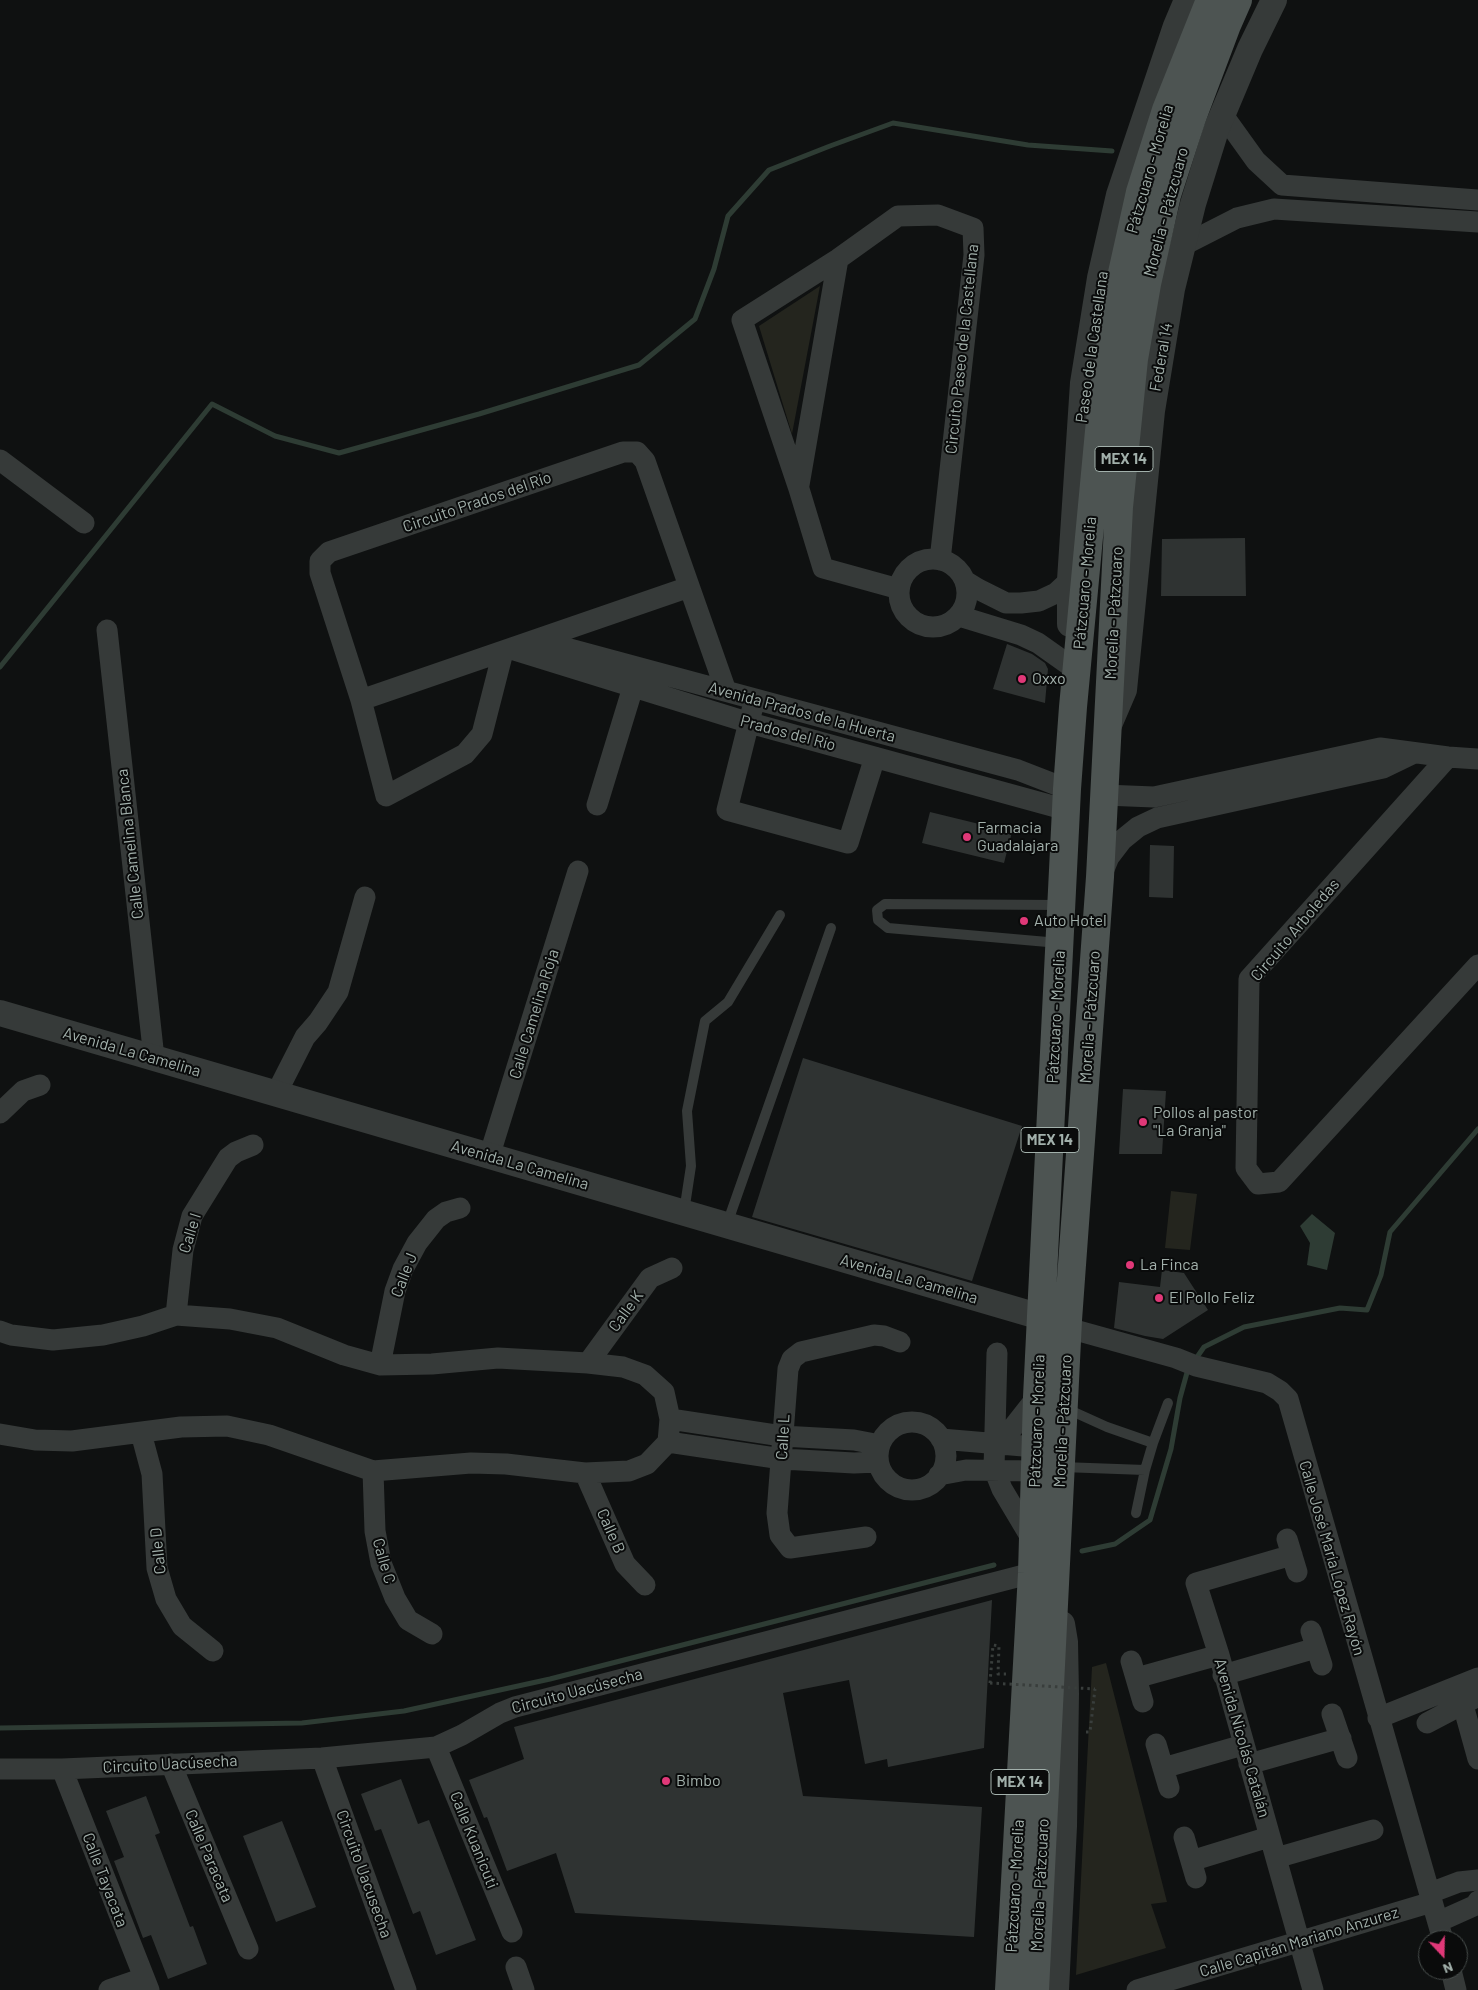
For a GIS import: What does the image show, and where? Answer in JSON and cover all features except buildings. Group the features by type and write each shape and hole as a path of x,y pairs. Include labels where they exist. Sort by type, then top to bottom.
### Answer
{"main road":[{"name":"Pátzcuaro - Morelia","path":"1009,1990 1033,1541 1044,1461 1037,1397 1067,799 1073,707 1101,410 1120,282 1140,192 1166,110 1210,0"},
{"name":"Morelia - Pátzcuaro","path":"1035,1990 1055,1588 1044,1461 1064,1407 1100,877 1119,508 1134,359 1147,284 1167,195 1192,118 1238,0"}],"street":[{"name":"Paseo de la Castellana","path":"1073,707 1069,665 1070,580 1083,383 1100,278 1119,196 1172,35 1187,0"},
{"name":"Federal 14","path":"1108,728 1124,690 1152,411 1172,288 1193,204 1216,130 1250,49 1274,0"},
{"path":"1223,114 1256,161 1282,185 1478,200"},
{"path":"1420,218 1422,196"},
{"path":"1184,245 1237,218 1274,209 1478,222"},
{"name":"Circuito Paseo de la Castellana","path":"899,589 823,568 799,489 742,320 838,259 898,216 938,215 973,228 974,255 940,560"},
{"name":"Circuito Paseo de la Castellana","path":"799,489 838,259"},
{"name":"Circuito Prados del Río","path":"507,651 482,734 465,754 386,796 361,700 320,573 320,561 330,552 623,452 637,452 646,462 688,587 726,691"},
{"path":"0,460 84,523"},
{"path":"940,560 951,564 959,571 965,581 968,593 965,605 959,616 950,623 929,627 919,624 903,610 899,589 902,578 909,569 918,563 940,560"},
{"path":"965,581 1006,603 1021,603 1039,600 1056,593 1070,580"},
{"path":"361,700 688,587"},
{"path":"959,616 1038,642 1069,665"},
{"name":"Calle Camelina Blanca","path":"107,630 154,1058"},
{"name":"Avenida Prados de la Huerta","path":"536,640 636,678 726,691 1018,770 1067,799"},
{"name":"Prados del Río","path":"507,651 636,678 750,723 875,757 1067,799"},
{"path":"596,805 636,678"},
{"path":"754,700 750,723 727,810 848,843 875,757"},
{"path":"1104,795 1154,797 1380,748 1478,759"},
{"path":"1100,877 1110,857 1127,836 1138,827 1157,818 1383,768 1414,753"},
{"name":"Circuito Arboledas","path":"1448,757 1249,979 1246,1168 1258,1184 1280,1182 1478,965"},
{"path":"1177,792 1181,813"},
{"name":"Calle Camelina Roja","path":"489,1156 578,871"},
{"path":"276,1094 305,1036 318,1022 338,992 365,897"},
{"name":"Avenida La Camelina","path":"0,1013 1041,1317"},
{"path":"0,1113 23,1091 40,1085"},
{"name":"Calle I","path":"176,1315 182,1250 192,1216 228,1158 236,1152 253,1146"},
{"name":"Calle J","path":"380,1365 395,1290 403,1269 417,1244 436,1219 446,1212 460,1208"},
{"name":"Calle K","path":"588,1363 650,1278 672,1268"},
{"path":"0,1331 11,1335 53,1340 102,1335 143,1326 176,1315 230,1319 277,1328 344,1356 380,1365 432,1364 498,1358 623,1367 645,1375 664,1392 670,1419 668,1442 647,1464 629,1471 585,1473 506,1464 471,1463 373,1471 269,1435 228,1426 181,1427 72,1441 35,1440 0,1434"},
{"name":"Calle José María López Rayón","path":"1068,1328 1176,1358 1196,1366 1267,1383 1280,1391 1288,1399 1378,1718 1436,1914"},
{"name":"Calle L","path":"866,1537 790,1548 780,1536 777,1513 788,1369 792,1359 801,1352 874,1335 884,1336 900,1342"},
{"path":"997,1353 997,1444 994,1469 1002,1489 1033,1541"},
{"path":"997,1444 1037,1397"},
{"path":"670,1419 782,1436 854,1440 879,1454"},
{"path":"914,1422 930,1427 941,1439 946,1457 944,1467 939,1476 931,1483 921,1488 899,1487 882,1473 879,1454 885,1435 893,1428 903,1423 914,1422"},
{"name":"Calle D","path":"142,1433 152,1474 157,1568 166,1599 182,1626 213,1651"},
{"path":"941,1439 997,1444 1044,1461"},
{"path":"668,1442 782,1459 854,1463 879,1454"},
{"path":"939,1476 966,1470 994,1469 1044,1461"},
{"name":"Calle C","path":"373,1471 375,1531 381,1563 395,1598 408,1620 432,1634"},
{"name":"Calle B","path":"585,1473 626,1564 645,1585"},
{"name":"Avenida Nicolás Catalán","path":"1292,1555 1196,1583 1313,1990"},
{"name":"Circuito Uacúsecha","path":"0,1769 62,1769 322,1758 436,1747 515,1707 1032,1573"},
{"path":"1055,1588 1065,1642 1066,1694 1064,1826 1056,1990"},
{"path":"1144,1702 1133,1670 1221,1665 1316,1648"},
{"path":"1378,1718 1478,1678"},
{"path":"1427,1723 1470,1700 1478,1759"},
{"path":"1163,1768 1246,1754 1344,1748 1332,1714"},
{"path":"1156,1744 1169,1788"},
{"name":"Calle Kuanicuti","path":"436,1747 512,1932"},
{"name":"Circuito Uacusecha","path":"322,1758 402,1989"},
{"name":"Calle Paracata","path":"171,1764 248,1949"},
{"name":"Calle Tayacata","path":"62,1769 146,1984"},
{"path":"1276,1858 1373,1830"},
{"path":"1184,1837 1193,1870 1269,1837"},
{"path":"1436,1914 1459,1882 1478,1880"},
{"path":"1436,1914 1476,1904 1478,1901"},
{"name":"Calle Capitán Mariano Anzurez","path":"1137,1990 1300,1941 1436,1914"},
{"path":"516,1968 524,1990"},
{"path":"109,1990 146,1984"}],"lane":[{"path":"1060,943 888,928 878,920 877,910 885,904 1062,905"},
{"path":"684,1213 691,1166 687,1111 705,1021 728,1002 780,915"},
{"path":"726,1226 831,928"},
{"path":"1136,1512 1145,1470 1168,1403"},
{"path":"1064,1407 1107,1427 1153,1443"},
{"path":"1044,1461 1145,1470"}],"path":[{"path":"998,1674 999,1646 993,1645 990,1683 1095,1689 1090,1732 1084,1731"}],"shaded area":[{"path":"820,286 792,434 759,326"},
{"path":"1171,1191 1197,1194 1190,1250 1165,1248"},
{"path":"1312,1214 1335,1233 1327,1270 1307,1265 1310,1243 1300,1226"},
{"path":"1106,1663 1167,1902 1151,1904 1166,1948 1076,1975 1092,1667"}],"waterway":[{"path":"0,667 212,404 275,436 339,453 479,414 639,365 695,319 714,269 728,216 769,170 893,123 1028,145 1112,151"},
{"path":"1195,1360 1204,1347 1244,1327 1340,1308 1367,1310 1381,1275 1390,1232 1478,1129"},
{"path":"1082,1551 1115,1544 1150,1520 1171,1449 1180,1398 1188,1369"},
{"path":"0,1728 302,1723 404,1711 550,1679 994,1565"}],"place":[{"name":"Oxxo","path":"1022,679"},
{"name":"Farmacia Guadalajara","path":"967,837"},
{"name":"Auto Hotel","path":"1024,921"},
{"name":"Pollos al pastor \"La Granja\"","path":"1143,1122"},
{"name":"La Finca","path":"1130,1265"},
{"name":"El Pollo Feliz","path":"1159,1298"},
{"name":"Bimbo","path":"666,1781"}]}
